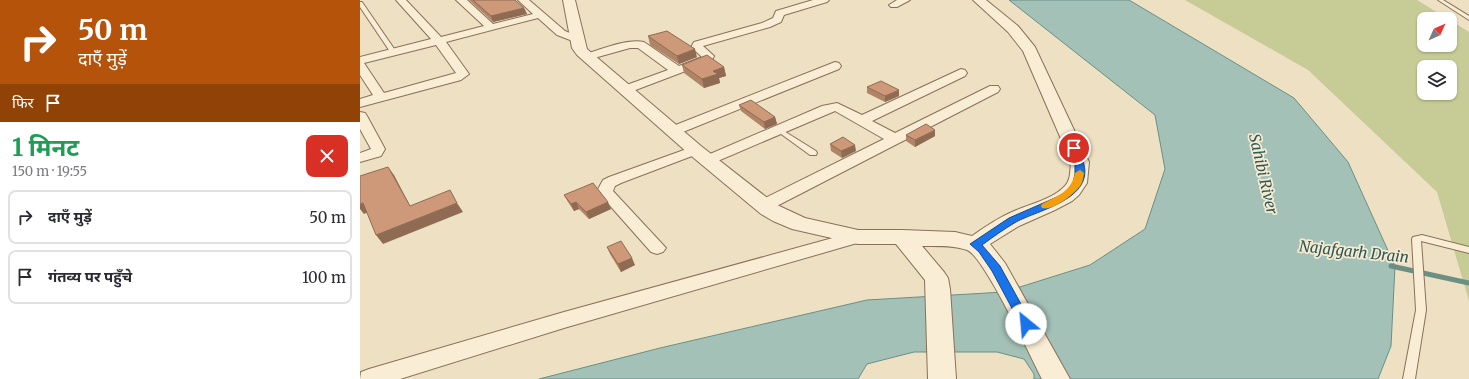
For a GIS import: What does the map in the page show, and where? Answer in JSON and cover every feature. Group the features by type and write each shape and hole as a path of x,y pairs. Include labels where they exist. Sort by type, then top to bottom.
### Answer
{"street":[{"path":"360,103 457,77 463,74 439,41 401,0"},
{"path":"462,0 491,27"},
{"path":"523,0 561,33 578,40"},
{"path":"569,0 579,48 587,57 701,155 764,206 780,216 800,224 858,237 902,237 955,240 975,244 982,250 997,269 1056,379"},
{"path":"625,90 708,59 708,56 697,46 698,44 766,25 777,20 780,13 824,0"},
{"path":"894,5 906,0"},
{"path":"975,244 1012,220 1064,197 1077,183 1080,174 1080,162 1030,50 1013,29 979,0"},
{"path":"360,61 539,15"},
{"path":"587,57 629,45 640,44 678,71"},
{"path":"360,66 381,97"},
{"path":"673,131 835,66"},
{"path":"862,120 961,73"},
{"path":"764,206 994,89"},
{"path":"657,248 607,194 605,191 606,186 615,180 779,130 827,109 838,107 895,139"},
{"path":"360,116 378,149 376,152 360,158"},
{"path":"369,379 564,320 858,237"},
{"path":"902,237 936,278 938,289 942,370"}],"lane":[{"path":"1440,0 1469,18"},
{"path":"360,4 394,52"},
{"path":"779,130 813,153"},
{"path":"1409,379 1421,310 1416,239 1422,238 1469,250"}],"green space":[{"path":"1185,0 1417,0 1437,12 1417,12 1417,52 1457,52 1457,24 1469,32 1469,301 1437,192 1308,70"}],"water":[{"name":"Sahibi River","path":"1009,0 1129,0 1294,98 1348,162 1395,266 1391,346 1378,379 1034,379 1034,374 1024,359 997,352 914,352 867,364 858,379 539,379 660,348 867,300 1004,292 1090,265 1145,229 1165,169 1155,115"}],"building":[{"path":"473,0 515,0 524,8 491,16"},
{"path":"667,31 695,49 677,56 648,36"},
{"path":"707,55 724,67 713,71 718,74 702,79 682,65"},
{"path":"881,81 899,90 885,96 867,87"},
{"path":"751,100 775,117 764,122 739,105"},
{"path":"926,124 935,130 915,140 906,135"},
{"path":"843,137 855,145 841,151 830,144"},
{"path":"388,167 410,206 450,190 457,203 376,235 363,203 360,204 360,176"},
{"path":"593,183 608,202 586,212 576,202 571,204 564,195"},
{"path":"621,241 632,258 618,264 607,247"}],"waterway":[{"name":"Najafgarh Drain","path":"1391,266 1469,283"}],"slow traffic":[{"path":"1045,206 1060,200 1069,194 1077,183 1080,173"}],"route":[{"path":"1026,324 997,269 982,250 975,244 1012,220 1060,200 1069,194 1077,183 1080,174 1080,162 1074,148"}]}
